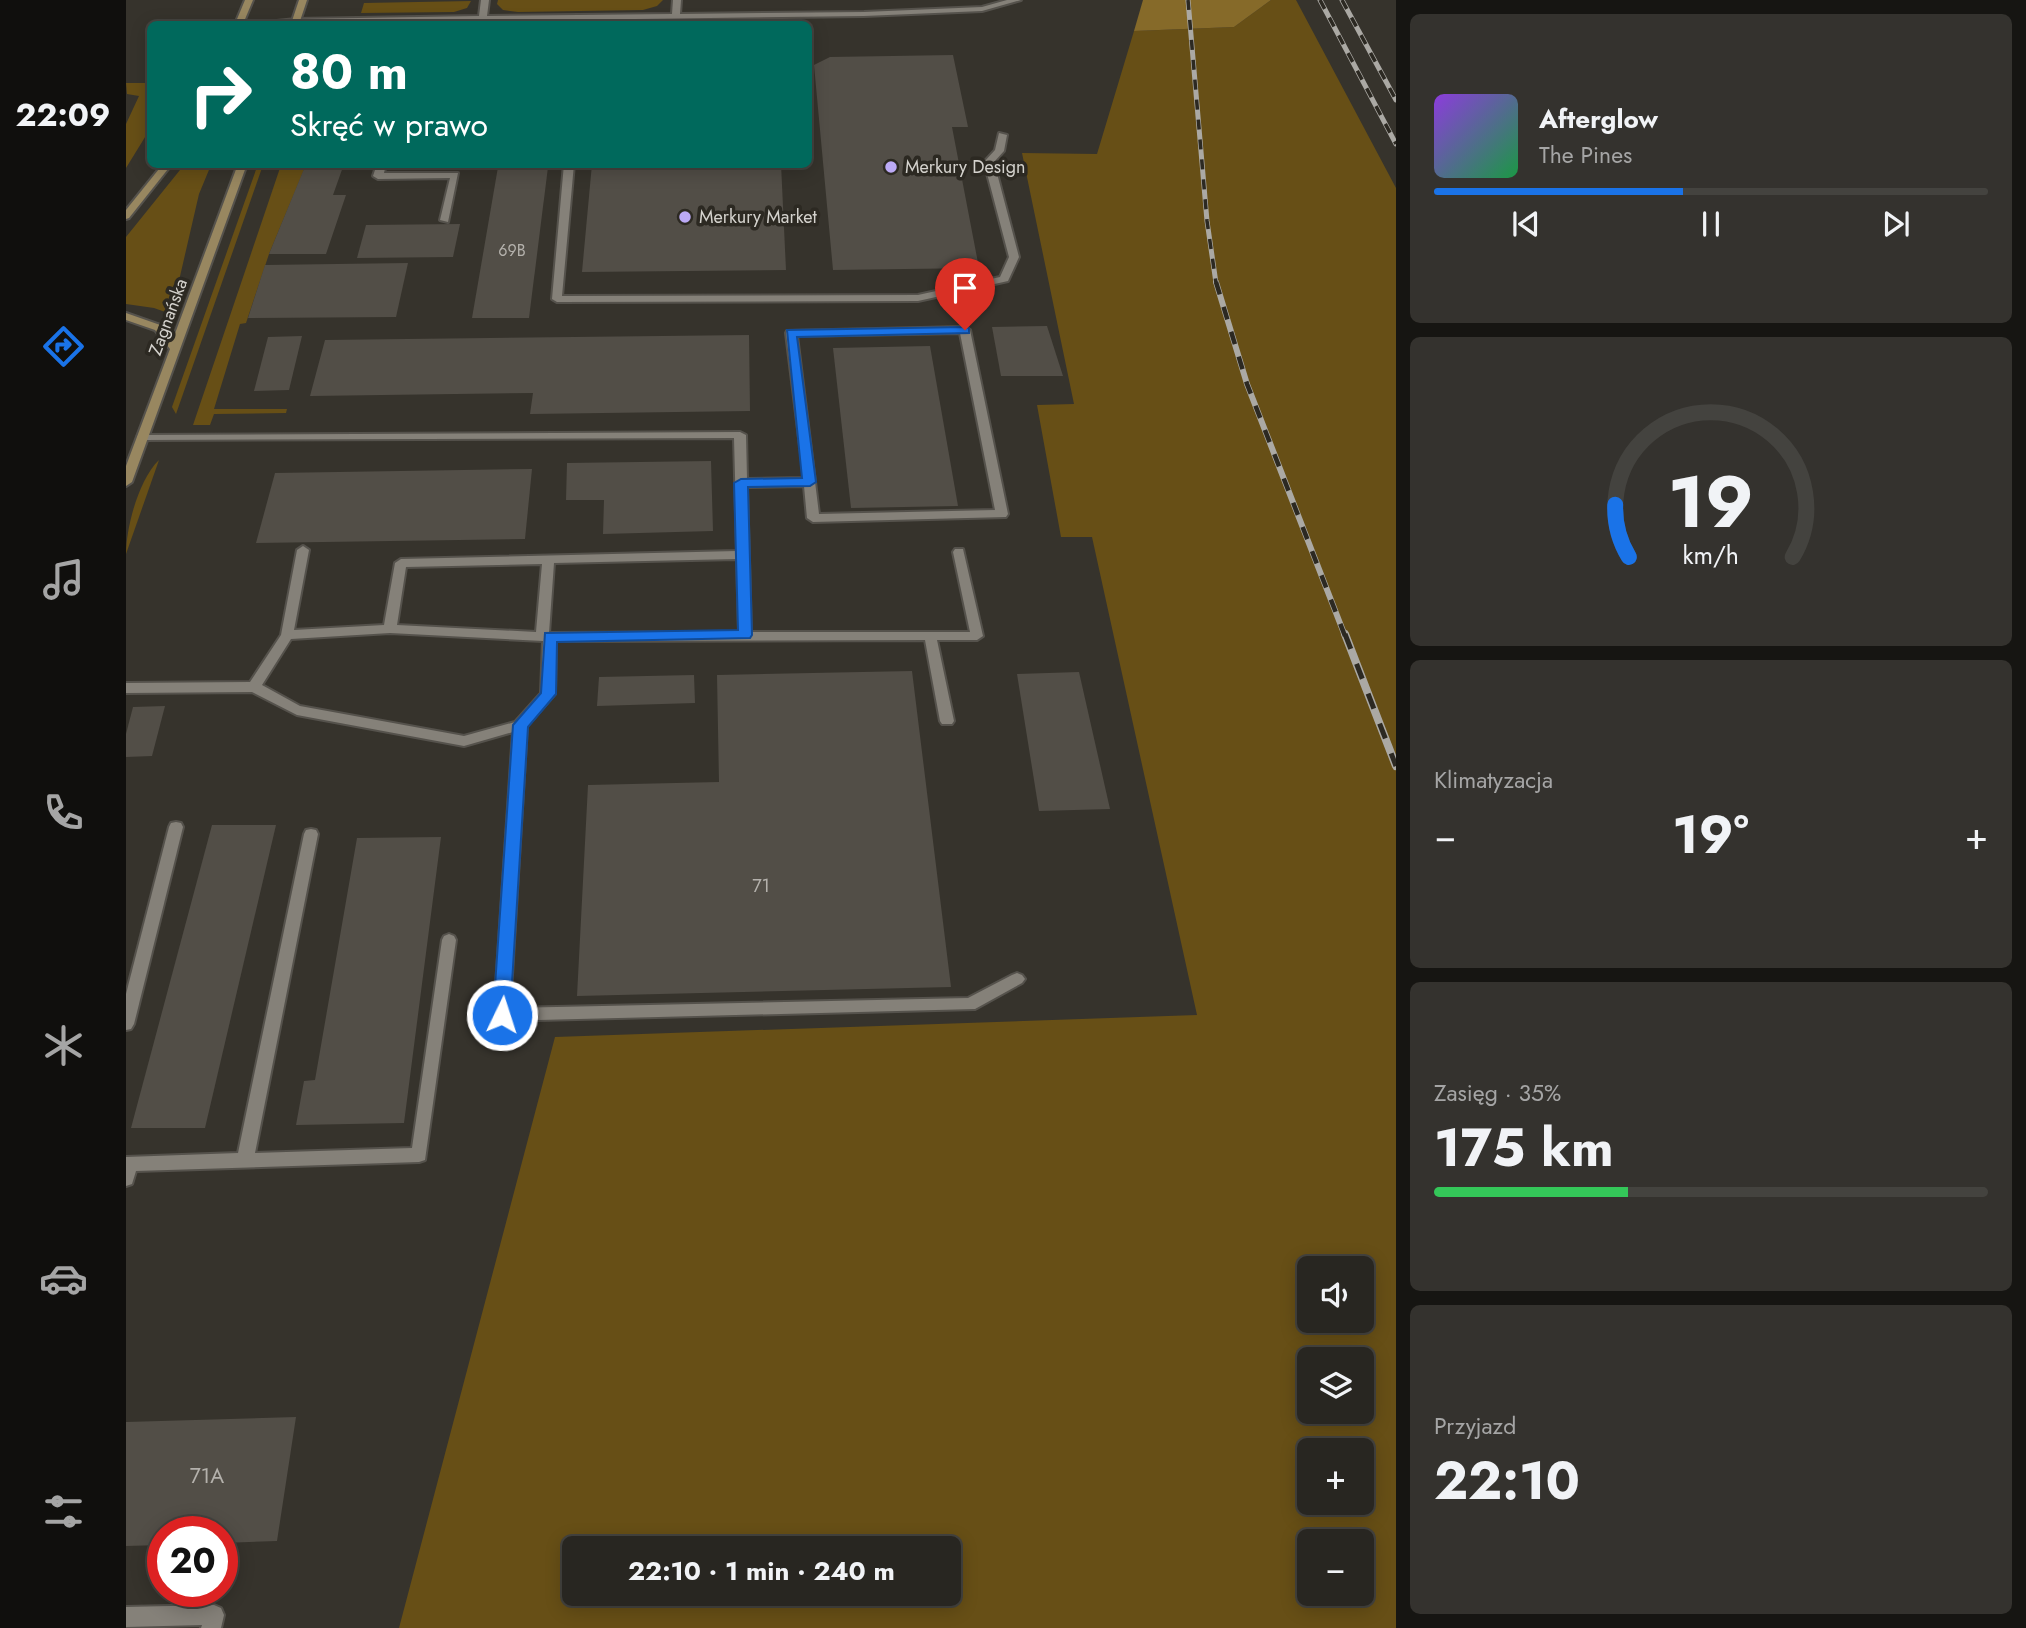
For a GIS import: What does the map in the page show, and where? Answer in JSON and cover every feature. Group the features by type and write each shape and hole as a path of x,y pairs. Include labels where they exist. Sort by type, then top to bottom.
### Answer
{"main road":[{"path":"240,21 249,0"},
{"path":"296,21 303,0"},
{"path":"126,216 165,168"},
{"name":"Zagnańska","path":"126,482 242,168"},
{"path":"126,316 159,328 176,349"}],"lane":[{"path":"482,21 485,0"},
{"path":"676,17 677,0"},
{"path":"521,21 982,9 1017,0"},
{"path":"569,168 557,299 918,298 1004,279 1014,257 989,162 999,150 1002,135"},
{"path":"381,168 378,176 455,175 445,220"},
{"path":"965,330 1002,514 813,518 810,482 791,333 965,330"},
{"path":"143,438 740,435 745,635"},
{"path":"741,483 810,482"},
{"path":"254,687 287,635 303,550"},
{"path":"287,635 390,629 546,636 977,636 959,552"},
{"path":"390,629 401,563 743,555"},
{"path":"126,688 254,687 298,710 464,741 520,725 548,694 548,560"},
{"path":"930,635 947,721"},
{"path":"520,725 502,1015 970,1004 1017,979"},
{"path":"126,1024 176,827"},
{"path":"245,1160 311,834"},
{"path":"127,1169 245,1160 419,1155 449,940"},
{"path":"126,1617 217,1624"}],"shaded area":[{"path":"498,0 663,0 657,6 643,10 518,12 503,10 497,4"},
{"path":"1143,0 1271,0 1234,27 1134,31"},
{"path":"1271,0 1296,0 1396,188 1396,1628 399,1628 555,1037 1197,1015 1092,537 1061,537 1037,405 1074,404 1022,153 1097,154 1134,31 1234,27"},
{"path":"471,1 467,8 454,12 361,13 364,3"},
{"path":"126,83 147,83 147,134 126,168 126,124 139,96 127,94"},
{"path":"182,168 210,168 199,194 172,311 168,313 126,304 126,237"},
{"path":"257,168 262,168 176,414 172,407"},
{"path":"280,168 305,168 269,254 246,323 240,324 214,409 287,409 286,413 214,414 210,425 193,425"},
{"path":"159,460 126,554 128,531 135,504 145,479"}],"building":[{"name":"Merkury Design","path":"953,55 968,127 952,127 979,268 833,270 814,65 830,57"},
{"path":"304,168 343,168 333,195 346,195 326,254 269,254"},
{"path":"498,168 548,168 529,318 472,318"},
{"name":"Merkury Market","path":"592,168 781,168 786,270 582,272"},
{"path":"460,224 453,257 357,258 366,225"},
{"path":"408,263 396,317 248,318 265,265"},
{"path":"1047,326 1063,376 1001,376 992,327"},
{"path":"749,335 750,411 530,414 533,393 310,396 325,340"},
{"path":"302,336 289,390 254,391 268,337"},
{"path":"930,346 958,506 851,508 833,348"},
{"path":"711,461 713,531 603,534 604,500 566,500 567,463"},
{"path":"532,469 525,539 256,543 275,473"},
{"path":"912,671 951,987 577,996 588,785 719,782 717,675"},
{"path":"1079,672 1110,809 1039,811 1017,674"},
{"path":"694,675 695,703 597,706 599,677"},
{"path":"165,706 152,756 126,757 126,734 133,707"},
{"path":"212,825 276,825 205,1128 131,1128"},
{"path":"441,837 404,1123 296,1125 304,1081 315,1080 357,838"},
{"path":"296,1417 277,1541 238,1542 238,1516 147,1516 147,1545 126,1546 126,1422"}],"railway":[{"path":"1188,0 1207,221 1216,283"},
{"path":"1320,0 1396,144"},
{"path":"1342,0 1396,100"},
{"path":"1216,282 1247,384 1345,636"},
{"path":"1345,634 1396,766"}],"place":[{"name":"Merkury Design","path":"891,167"},
{"name":"Merkury Market","path":"685,217"}],"route":[{"path":"502,1015 520,725 548,694 550,637 745,635 741,483 810,482 791,333 965,330"}]}
